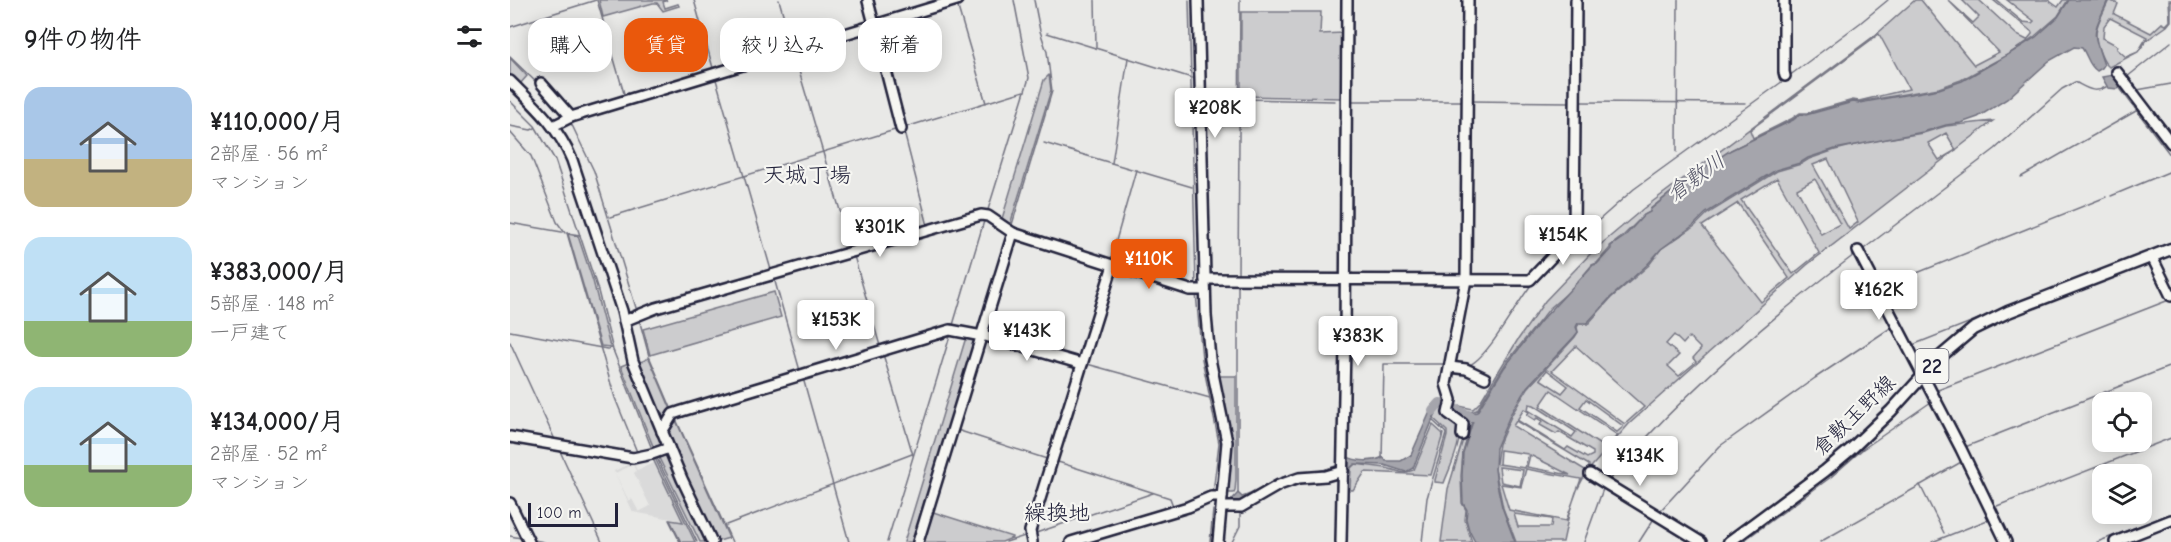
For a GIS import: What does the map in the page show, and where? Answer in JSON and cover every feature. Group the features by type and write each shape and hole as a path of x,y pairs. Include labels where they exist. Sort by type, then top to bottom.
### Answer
{"main road":[{"name":"倉敷玉野線","path":"1729,542 1850,450 1891,411 1956,342 1990,319 2171,249"}],"street":[{"path":"897,18 957,0"},
{"path":"1198,0 1205,279 1199,290 1227,441 1217,499 1218,542"},
{"path":"1341,542 1348,280 1347,0"},
{"path":"1462,435 1462,424 1449,414 1451,400 1446,384 1466,280 1468,0"},
{"path":"1205,279 1530,280 1574,234 1576,0"},
{"path":"1784,0 1785,76"},
{"path":"868,1 872,18"},
{"path":"553,126 571,117 858,30"},
{"path":"886,72 901,128"},
{"path":"2121,77 2171,143"},
{"path":"510,81 540,110 563,140 578,175 624,321 633,361 662,432 712,542"},
{"path":"541,83 571,117"},
{"path":"624,321 773,275 986,216 1011,234 1111,266 1199,290"},
{"path":"918,542 1011,234"},
{"path":"1859,252 1961,449 2006,542"},
{"path":"2152,257 2171,296"},
{"path":"1031,537 1111,266"},
{"path":"662,432 674,414 951,329 1081,363"},
{"path":"1450,365 1466,369 1485,378"},
{"path":"510,437 639,458 669,448"},
{"path":"1071,542 1217,499 1240,507 1283,483 1299,478 1326,476 1343,468"},
{"path":"1590,474 1701,542"},
{"path":"510,502 529,542"},
{"path":"2115,542 2171,520"}],"shaded area":[{"path":"599,0 667,0 663,2 665,8 678,4 679,6 663,11 657,3 653,3 603,17"},
{"path":"1915,0 1921,0 1974,65 1999,52 1948,0 1973,23 1979,17 1962,0 1979,0 2017,35 2027,40 2032,32 1993,0 2023,22 2032,23 2034,21 2007,0 2048,0 2058,7 2063,0 2068,0 2058,16 2035,36 2009,54 1961,80 1939,88 1859,102 1853,101 1806,114 1801,113 1792,120 1731,150 1689,178 1650,209 1650,212 1610,246 1572,289 1550,308 1506,363 1477,410 1471,412 1459,408 1460,406 1473,409 1480,402 1517,341 1545,301 1593,251 1644,208 1878,33","holes":["1879,34 1909,89 1800,113 1753,138 1750,130"]},
{"path":"2109,0 2118,4 2114,14 2151,33 2162,23 2166,25 2170,21 2169,0 2171,0 2171,21 2167,26 2147,40 2138,52 2109,67 2102,58 2096,33","holes":["2110,18 2147,37 2138,52 2126,57 2117,49 2118,46 2103,38 2104,26"]},
{"path":"1241,12 1321,12 1320,34 1343,33 1342,98 1241,96"},
{"path":"510,58 527,76 520,84 510,78"},
{"path":"1049,75 1051,90 1009,228 1001,222 1044,80"},
{"path":"1993,121 1956,150 1946,133 1928,143 1939,160 1954,151 1807,265 1629,424 1586,473 1577,490 1581,479 1526,469 1521,487 1501,484 1509,510 1566,521 1573,501 1563,542 1516,542 1503,508 1495,469 1499,444 1512,414 1528,388 1575,337 1579,324 1588,324 1611,298 1649,265 1661,249 1695,226 1707,214 1777,171 1835,150 1923,133 1946,126","holes":["1828,159 1858,222 1849,229 1813,165","1777,178 1819,253 1793,274 1741,200","1815,179 1840,224 1821,234 1797,189","1738,203 1789,278 1761,302 1702,226","1674,335 1683,344 1689,337 1701,349 1693,358 1696,362 1679,376 1668,366 1679,355 1666,344","1576,346 1644,407 1625,424 1552,371","1547,370 1568,386 1562,393 1540,379","1551,390 1617,435 1605,448 1540,406","1586,399 1623,426 1617,432 1580,407","1529,404 1576,432 1572,437 1528,410","1524,409 1529,412 1527,415 1542,421 1540,425 1556,434 1559,432 1593,452 1593,455 1587,458 1568,447 1565,450 1517,420","1516,421 1589,467 1585,470 1513,426","1500,450 1528,454 1525,468 1499,464","1530,455 1570,475 1527,467","1499,467 1523,470 1520,486 1501,482","1514,514 1552,519 1551,527 1518,527"]},
{"path":"568,234 578,236 593,281 610,347 601,346"},
{"path":"774,292 781,317 650,355 643,329"},
{"path":"967,334 977,337 915,542 904,542"},
{"path":"649,358 672,412 664,427 636,364"},
{"path":"631,362 663,440 660,442 662,446 655,451 621,366"},
{"path":"1217,376 1236,376 1234,493 1225,493 1228,465"},
{"path":"1443,407 1453,413 1458,422 1459,431 1456,453 1444,483 1435,482 1435,480 1447,431 1434,419 1437,411"},
{"path":"1455,413 1472,421 1463,453 1461,476 1462,503 1466,510 1465,520 1472,542 1441,542 1448,489 1465,433"},
{"path":"674,416 729,538 715,542 667,441 666,430"},
{"path":"1433,425 1443,434 1431,475 1365,472 1353,490 1350,490 1351,468 1355,464 1404,473 1414,470"},
{"path":"665,453 667,457 669,456 710,542 700,542 658,456"},
{"path":"655,458 695,542 681,542 670,520 683,522 653,459"},
{"path":"631,463 634,464 637,470 654,463 683,521 633,512 614,471","holes":["633,465 636,471 634,473 650,506 639,512 632,499 629,501 615,473"]},
{"path":"930,511 1012,538 1002,542 920,542"}],"water":[{"name":"倉敷川","path":"2069,0 2108,0 2096,32 2097,44 2104,65 2102,68 2097,71 2082,48 2074,47 2049,61 2007,99 1978,117 1923,132 1835,149 1776,170 1706,213 1694,225 1661,249 1587,323 1578,323 1576,327 1578,332 1527,387 1511,413 1496,448 1497,484 1502,507 1515,542 1475,542 1466,519 1467,510 1463,503 1462,476 1463,453 1473,421 1459,415 1459,409 1472,413 1477,412 1504,368 1540,322 1593,265 1597,264 1611,249 1611,246 1624,237 1644,215 1689,178 1731,150 1801,114 1806,115 1853,102 1859,103 1939,89 1962,81 2036,37 2058,17"},
{"path":"2113,75 2122,83 2118,89 2108,88 2102,77"},
{"path":"1440,401 1445,402 1444,405 1436,412 1413,468 1406,472 1384,465 1355,464 1350,468 1350,473 1347,473 1347,469 1299,476 1239,505 1228,504 1238,493 1242,497 1287,476 1346,464 1347,456 1365,461 1383,457 1386,461 1401,461 1411,455 1433,405"}],"waterway":[{"path":"510,27 596,0"},
{"path":"597,0 625,97"},
{"path":"694,0 713,68"},
{"path":"779,0 784,18"},
{"path":"960,2 967,0"},
{"path":"987,213 1029,78 1014,0"},
{"path":"1011,228 1052,91 1047,52 1034,0"},
{"path":"1095,0 1096,47"},
{"path":"1189,0 1196,286"},
{"path":"1238,275 1240,0"},
{"path":"1351,41 1352,0"},
{"path":"1677,152 1678,0"},
{"path":"1789,76 1888,0"},
{"path":"957,4 986,103"},
{"path":"1047,33 1192,78"},
{"path":"2127,77 2171,42"},
{"path":"510,57 537,83"},
{"path":"1112,163 1128,58"},
{"path":"799,72 851,248"},
{"path":"715,76 771,270"},
{"path":"1564,251 1634,189 1783,81"},
{"path":"1861,251 1995,149 2062,89 2075,82 2094,90 2106,87"},
{"path":"2137,90 2171,84"},
{"path":"2119,87 2171,156"},
{"path":"906,127 1024,91"},
{"path":"1240,99 1335,101"},
{"path":"510,101 535,126 555,160 597,287 613,350 652,449"},
{"path":"1350,101 1462,101"},
{"path":"1470,101 1570,102"},
{"path":"1578,102 1746,103"},
{"path":"2021,177 2136,111"},
{"path":"570,121 594,171 637,311"},
{"path":"510,126 531,130 535,128"},
{"path":"610,217 898,129"},
{"path":"510,132 531,156 557,222 565,233"},
{"path":"904,132 928,226"},
{"path":"1044,143 1192,187"},
{"path":"1110,262 1136,170"},
{"path":"2111,196 2171,171"},
{"path":"1882,287 2106,197"},
{"path":"953,325 984,221"},
{"path":"510,223 562,232"},
{"path":"567,233 615,398 637,452"},
{"path":"567,233 580,235"},
{"path":"2155,249 2171,243"},
{"path":"1910,346 2148,252"},
{"path":"1609,480 1694,389 1789,306 1854,255"},
{"path":"854,256 880,346"},
{"path":"774,278 800,371"},
{"path":"1238,283 1238,494"},
{"path":"1469,365 1485,352 1532,284"},
{"path":"1196,293 1202,359 1219,443 1213,493"},
{"path":"1938,390 2169,300"},
{"path":"639,319 649,356 672,410"},
{"path":"1660,511 1720,446 1815,378 1892,327"},
{"path":"510,331 607,349 612,348"},
{"path":"887,542 950,336"},
{"path":"510,342 556,442"},
{"path":"883,354 913,455"},
{"path":"1087,364 1210,398"},
{"path":"1382,459 1384,364 1446,364"},
{"path":"1965,447 2171,366"},
{"path":"803,378 849,542"},
{"path":"1742,542 1831,477 1863,449 1931,402"},
{"path":"1433,411 1440,403 1471,417"},
{"path":"1348,412 1349,458"},
{"path":"675,417 732,542"},
{"path":"1422,542 1427,498 1446,434 1432,420"},
{"path":"957,430 1050,460"},
{"path":"1997,506 2171,438"},
{"path":"559,449 602,542"},
{"path":"726,525 912,454"},
{"path":"656,456 697,542"},
{"path":"1055,461 1170,498 1173,506"},
{"path":"1820,542 1963,461"},
{"path":"1347,542 1348,472"},
{"path":"1920,485 1944,533"},
{"path":"1584,542 1603,489"},
{"path":"1036,533 1153,493"},
{"path":"1210,542 1213,510"},
{"path":"1232,542 1240,526 1240,511"},
{"path":"510,514 523,542"},
{"path":"2097,542 2171,514"},
{"path":"1639,542 1655,517"},
{"path":"1932,542 1990,519"},
{"path":"669,520 680,542"},
{"path":"1006,542 1028,535"},
{"path":"510,536 521,538"},
{"path":"534,540 544,542"}],"district":[{"name":"天城丁場","path":"807,175"},
{"name":"繰換地","path":"1057,513"}]}
